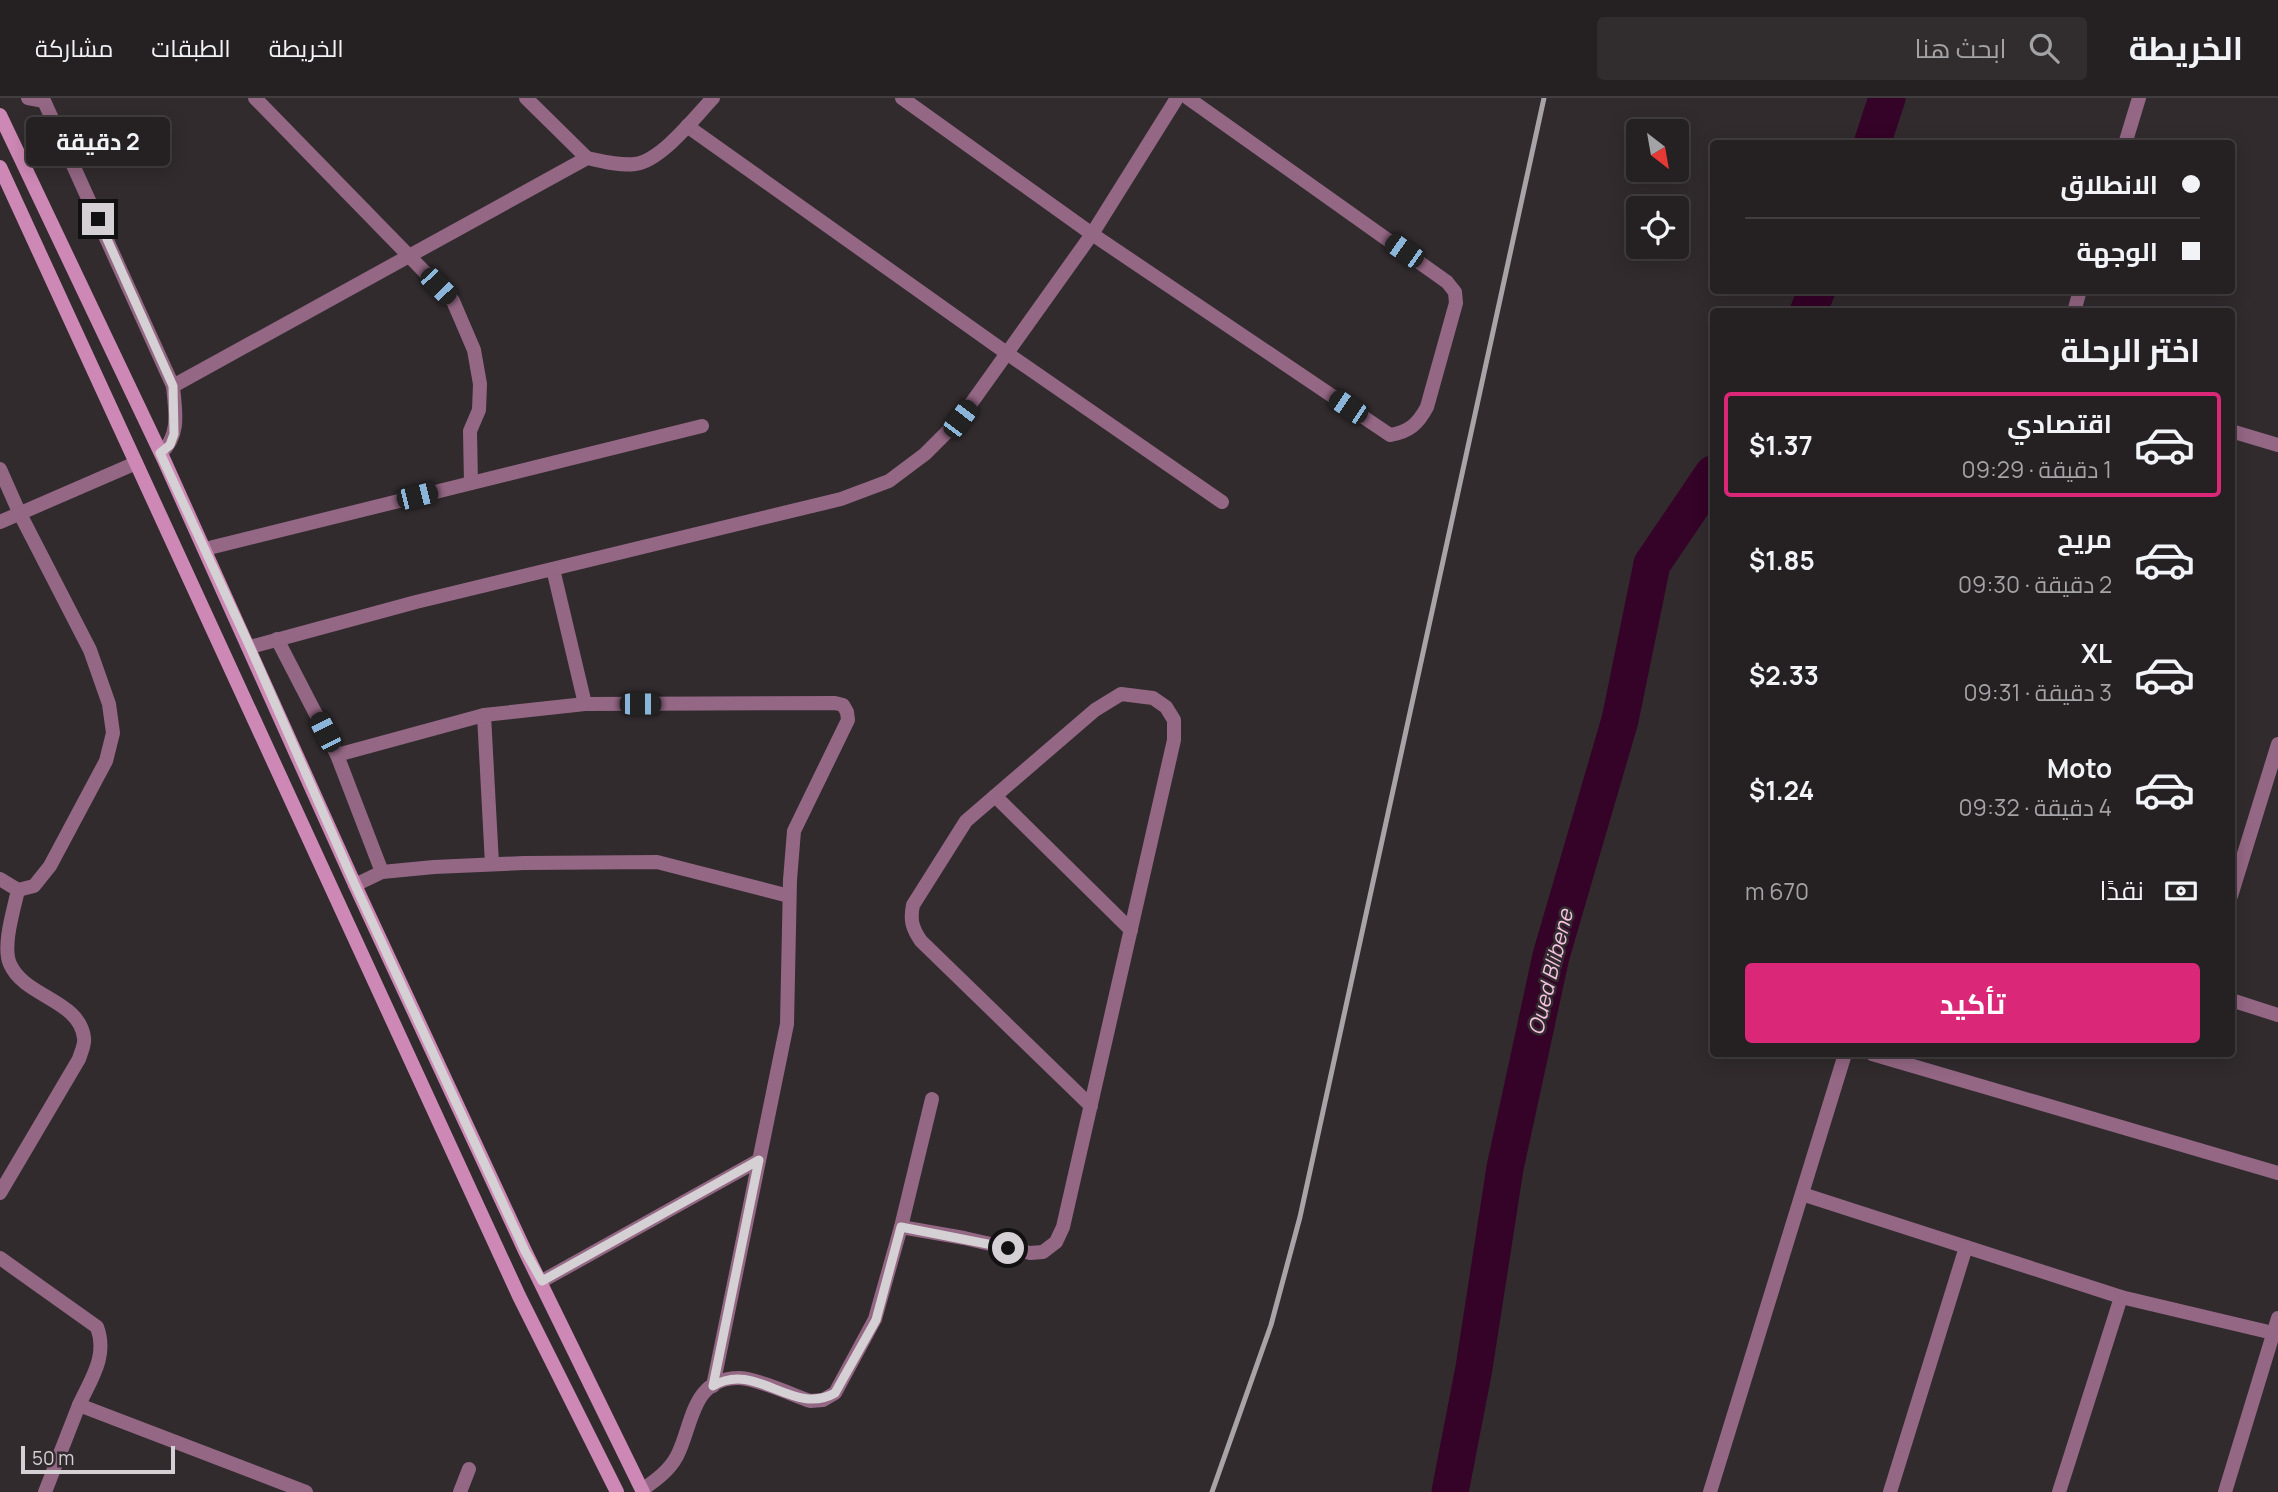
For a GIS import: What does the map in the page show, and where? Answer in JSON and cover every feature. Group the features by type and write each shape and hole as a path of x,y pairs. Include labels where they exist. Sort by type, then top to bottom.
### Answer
{"main road":[{"path":"0,115 205,549 355,885 548,1296 643,1491"},
{"path":"0,167 6,193 135,461 525,1306 617,1492"},
{"path":"153,437 143,435 131,444 135,461 145,475 156,474 161,470 162,456"},
{"path":"515,1284 516,1278 525,1271 539,1276"},
{"path":"525,1306 538,1309 545,1304 548,1296"}],"street":[{"path":"28,98 47,99 173,386 174,434 162,456"},
{"path":"255,98 453,302 474,350 480,384 479,410 470,431 471,483"},
{"path":"526,98 587,158 625,164 638,164 653,158 713,98"},
{"path":"902,98 1092,234 1390,435 1404,433 1419,423 1427,407 1442,355 1456,303 1455,292 1447,282 1188,98"},
{"path":"250,647 841,499 889,481 925,454 960,419 1092,234 1177,98"},
{"path":"2126,140 2139,98"},
{"path":"687,126 1222,502"},
{"path":"173,386 587,158"},
{"path":"205,549 702,426"},
{"path":"2235,432 2278,445"},
{"path":"0,522 135,461"},
{"path":"0,469 19,512 90,650 109,704 113,733 106,761 50,866 34,886 18,890 0,879"},
{"path":"553,569 585,704"},
{"path":"277,639 337,755 382,872"},
{"path":"901,1227 1030,1253 1042,1252 1056,1242 1063,1227 1091,1106 1174,740 1174,720 1166,707 1153,698 1121,694 1095,710 966,821 913,905 910,918 920,941 1091,1106"},
{"path":"337,755 484,715 585,704 843,705 848,720 794,831 789,896 787,1024 713,1386"},
{"path":"484,715 492,864"},
{"path":"2235,884 2278,744"},
{"path":"995,796 1131,930"},
{"path":"355,885 382,872 434,867 657,862 789,896"},
{"path":"0,1192 79,1059 85,1041 80,1023 23,981 10,965 7,947 18,890"},
{"path":"2235,1001 2278,1015"},
{"path":"1710,1492 1844,1057"},
{"path":"1882,1057 2278,1173"},
{"path":"643,1491 666,1472 677,1455 693,1409 704,1391 713,1386 739,1378 810,1401 823,1400 835,1393 876,1320 932,1099"},
{"path":"539,1276 759,1160"},
{"path":"1802,1195 2121,1297 2273,1333"},
{"path":"1889,1492 1966,1247"},
{"path":"0,1258 97,1328 103,1341 102,1356 79,1405 45,1492"},
{"path":"2059,1492 2121,1297"},
{"path":"2225,1492 2278,1318"},
{"path":"79,1405 306,1492"},
{"path":"460,1492 469,1469"}],"waterway":[{"name":"Oued Blibene","path":"1873,140 1887,98"},
{"name":"Oued Blibene","path":"1810,308 1815,294"},
{"name":"Oued Blibene","path":"1450,1492 1474,1368 1505,1168 1551,956 1620,720 1652,564 1710,478"}],"railway":[{"path":"1212,1492 1271,1325 1300,1217 1544,98"}],"route":[{"path":"98,219 173,386 174,434 170,445 160,453 250,647 355,885 525,1251 542,1281 759,1160 713,1386 739,1378 810,1401 823,1400 835,1393 876,1320 901,1227 1008,1248"}]}
